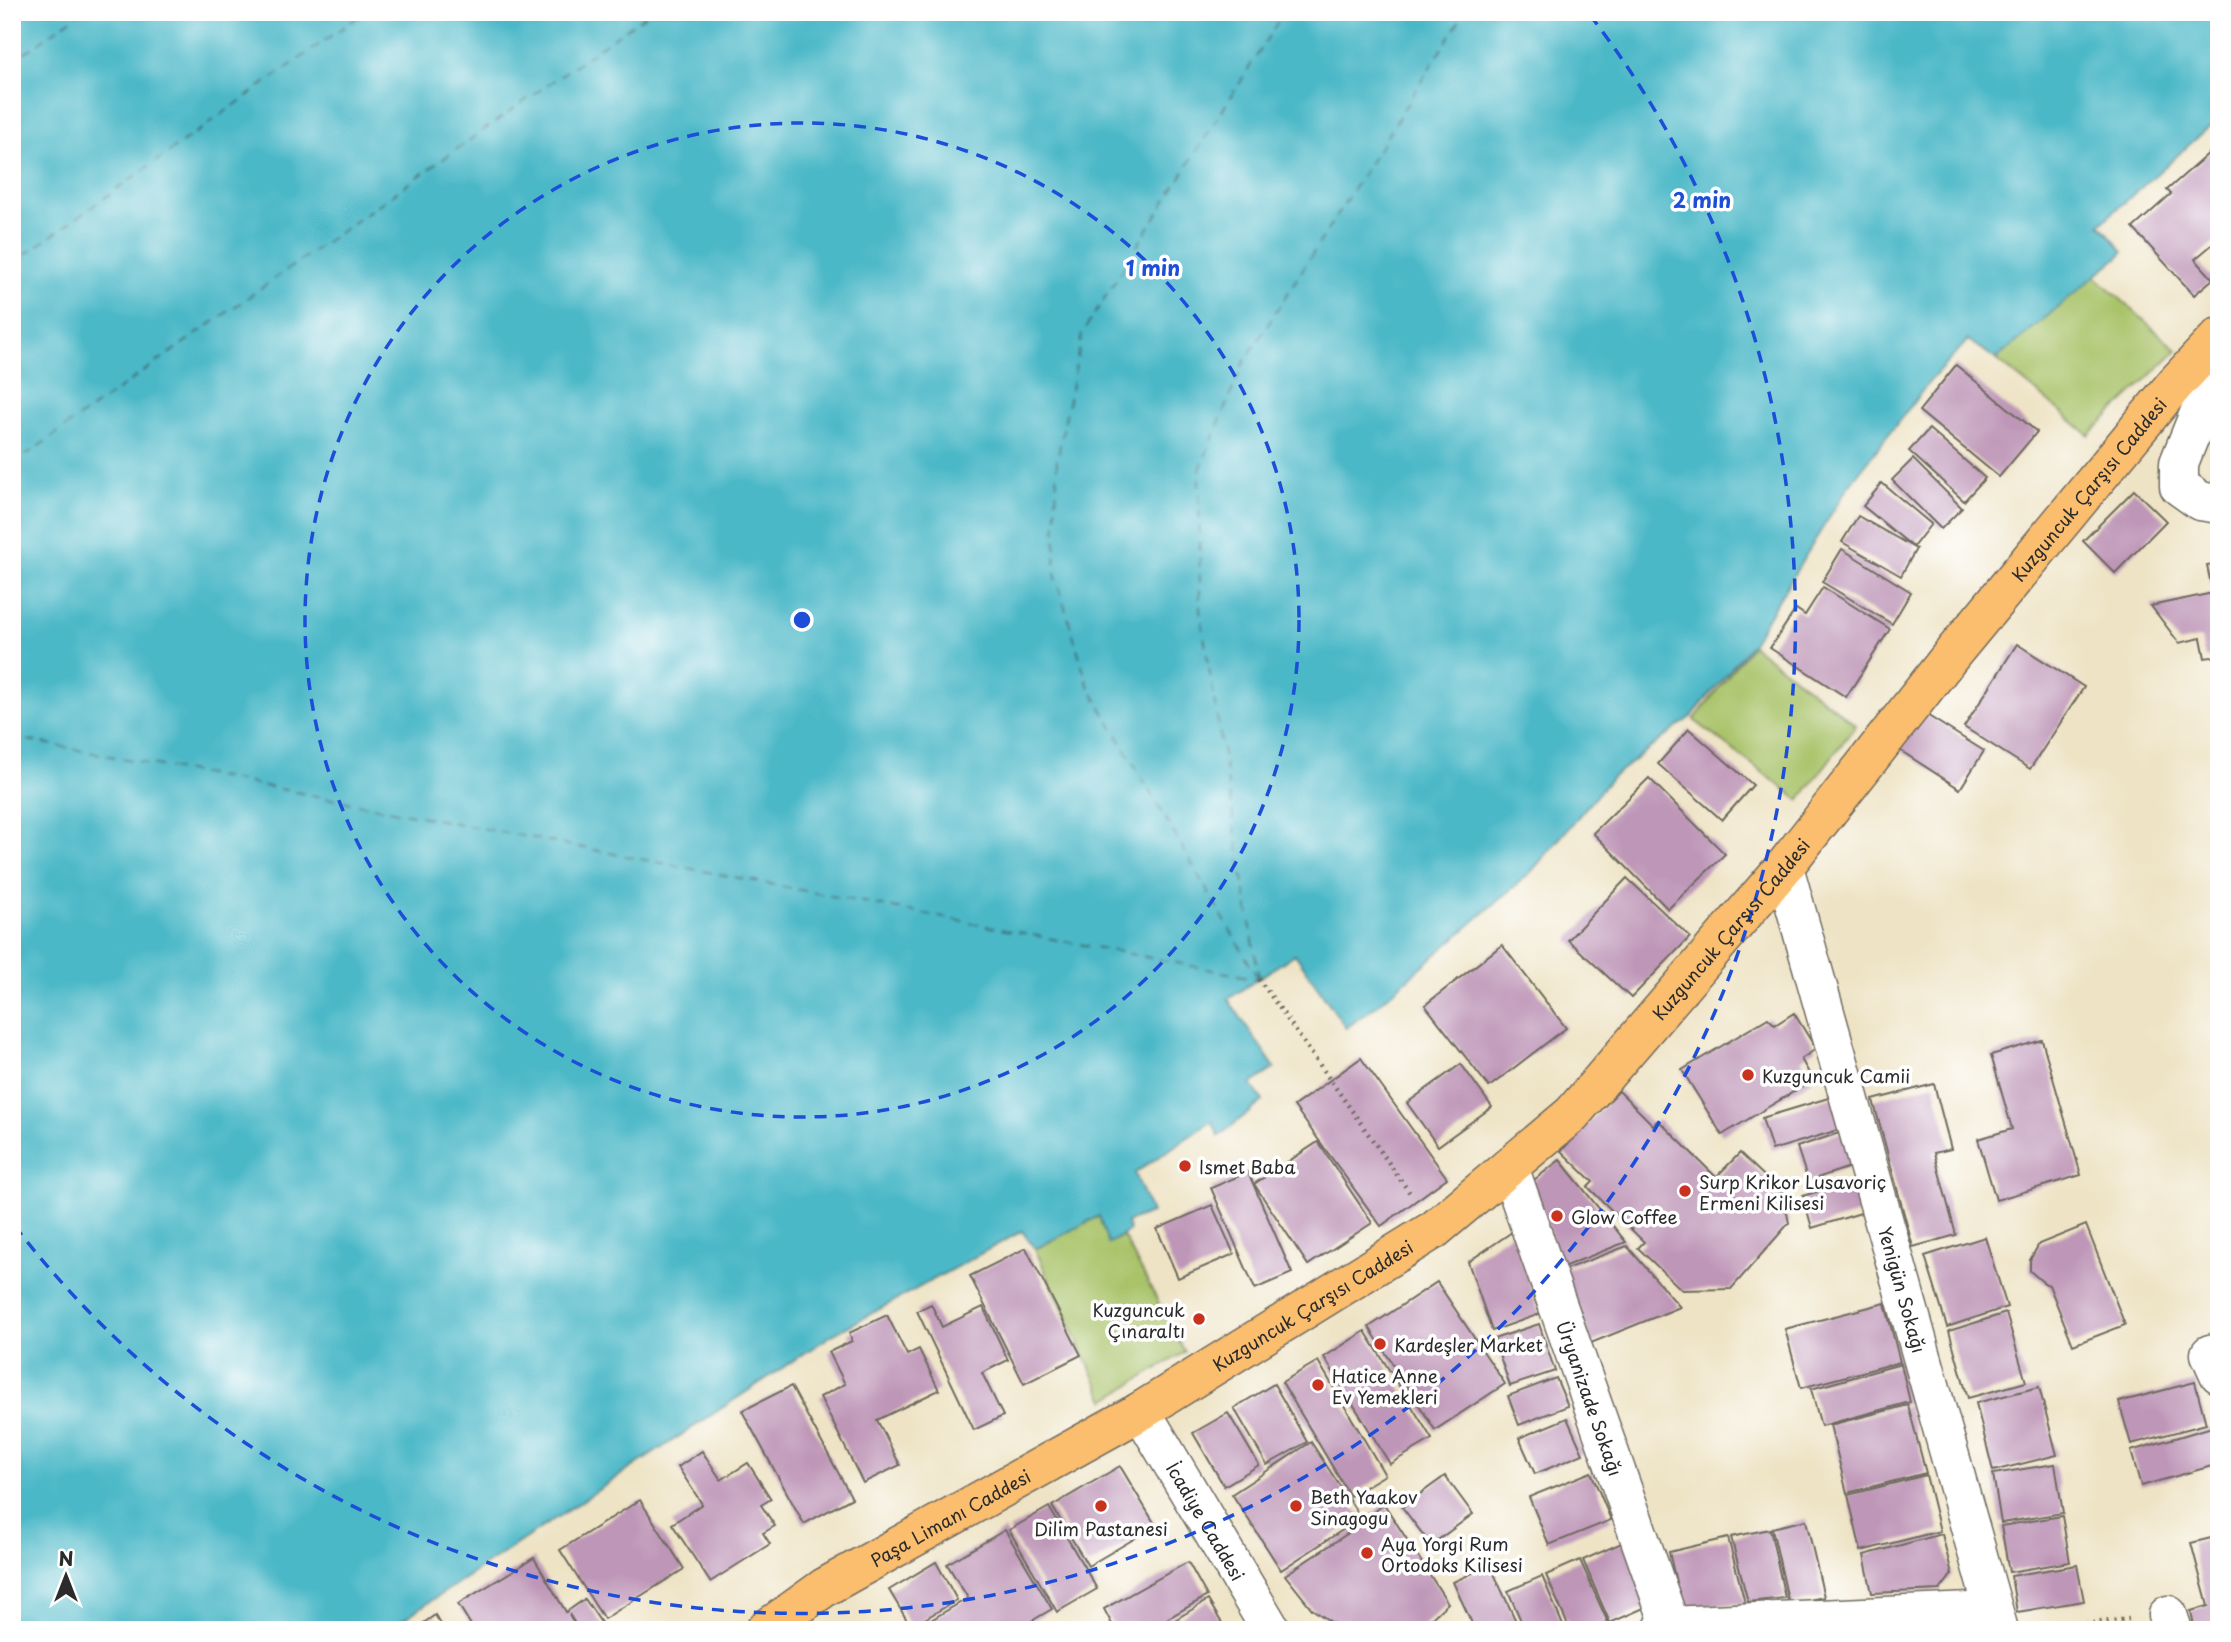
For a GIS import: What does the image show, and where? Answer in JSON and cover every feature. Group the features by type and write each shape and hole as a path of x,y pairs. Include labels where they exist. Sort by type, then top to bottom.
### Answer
{"main road":[{"name":"Kuzguncuk Çarşısı Caddesi","path":"1141,1411 1435,1229 1572,1114 1784,867 1952,654 2175,384 2219,337"},
{"name":"Paşa Limanı Caddesi","path":"765,1630 825,1587 1141,1411"}],"street":[{"path":"2219,364 2179,463 2179,486 2200,500 2219,504"},
{"name":"Yenigün Sokağı","path":"1784,867 1996,1620"},
{"name":"Üryanizade Sokağı","path":"1509,1167 1668,1628"},
{"path":"2219,1352 2210,1354 2219,1374"},
{"name":"İcadiye Caddesi","path":"1141,1411 1271,1630"},
{"path":"1668,1628 1996,1620"}],"path":[{"path":"1259,979 1435,1229"},
{"path":"2032,1630 2171,1622"}],"green space":[{"path":"2095,276 2177,350 2089,435 1996,359"},
{"path":"1752,645 1856,725 1799,800 1694,720"},
{"path":"1099,1216 1108,1243 1123,1236 1185,1352 1105,1400 1035,1249"}],"water":[{"path":"12,12 2219,12 2219,122 2206,130 2100,224 2124,252 1996,359 1968,340 1930,381 1847,488 1752,643 1692,716 1611,778 1531,872 1381,1002 1346,1028 1295,954 1228,999 1275,1068 1251,1084 1263,1101 1219,1136 1212,1121 1135,1173 1151,1213 1127,1222 1129,1231 1108,1244 1099,1216 1035,1249 1022,1231 832,1335 387,1630 12,1630"}],"building":[{"path":"2209,153 2219,164 2219,248 2214,243 2195,259 2213,279 2194,295 2133,228 2171,194 2167,190"},
{"path":"1956,365 2037,432 1999,477 1919,411"},
{"path":"1929,429 1985,478 1964,501 1909,451"},
{"path":"1913,459 1962,508 1941,529 1892,480"},
{"path":"1882,483 1931,524 1913,547 1863,506"},
{"path":"2134,490 2166,521 2115,573 2083,541"},
{"path":"1858,516 1916,549 1901,576 1842,542"},
{"path":"1842,549 1911,592 1892,624 1822,582"},
{"path":"2219,564 2219,656 2205,658 2201,638 2179,643 2151,606 2213,593 2207,566"},
{"path":"1823,587 1890,629 1846,697 1770,648 1796,609 1805,615"},
{"path":"2017,644 2084,687 2030,769 1964,727"},
{"path":"1922,712 1984,751 1960,789 1898,749"},
{"path":"1689,729 1753,785 1722,820 1658,764"},
{"path":"1649,778 1725,854 1668,909 1593,833"},
{"path":"1627,878 1690,937 1631,998 1568,940"},
{"path":"1502,945 1566,1028 1489,1087 1425,1005"},
{"name":"Kuzguncuk Camii","path":"1794,1013 1816,1049 1801,1059 1813,1080 1722,1135 1682,1070 1768,1018 1775,1025"},
{"path":"2042,1040 2081,1175 1996,1200 1978,1139 2012,1129 1991,1055"},
{"path":"1361,1058 1447,1178 1381,1226 1294,1106"},
{"path":"1461,1064 1492,1107 1438,1146 1407,1103"},
{"path":"1934,1084 1951,1149 1934,1153 1956,1235 1913,1247 1873,1100"},
{"name":"Surp Krikor Lusavoriç Ermeni Kilisesi","path":"1619,1091 1653,1125 1658,1120 1716,1177 1740,1153 1783,1194 1789,1223 1731,1289 1682,1290 1638,1248 1644,1242 1588,1187 1593,1182 1561,1151"},
{"path":"1835,1096 1845,1128 1772,1150 1762,1118"},
{"path":"1845,1131 1856,1165 1808,1181 1797,1147"},
{"path":"1318,1142 1372,1223 1308,1265 1254,1184"},
{"path":"1560,1160 1626,1242 1563,1267 1530,1183"},
{"path":"1248,1172 1292,1273 1255,1289 1211,1188"},
{"path":"1855,1180 1864,1212 1812,1228 1803,1196"},
{"path":"1212,1205 1234,1254 1178,1278 1157,1229"},
{"path":"2086,1225 2125,1325 2073,1345 2049,1285 2030,1271 2030,1260 2039,1244"},
{"path":"1512,1232 1540,1314 1492,1331 1468,1262"},
{"path":"1985,1237 2007,1307 1947,1327 1925,1256"},
{"path":"1627,1246 1680,1307 1591,1343 1563,1270"},
{"path":"1026,1248 1081,1355 1024,1384 970,1276"},
{"path":"1437,1282 1505,1384 1435,1430 1369,1327"},
{"path":"1885,1303 1900,1362 1801,1388 1785,1329"},
{"path":"931,1304 942,1327 983,1307 1008,1360 982,1373 1003,1416 974,1430 917,1311"},
{"path":"2006,1313 2026,1382 1968,1398 1949,1331"},
{"path":"887,1315 907,1355 919,1349 939,1390 877,1420 900,1465 863,1483 820,1397 845,1384 829,1352 852,1341 849,1333"},
{"path":"1539,1324 1555,1371 1510,1386 1494,1339"},
{"path":"1365,1331 1432,1439 1390,1464 1324,1357"},
{"path":"1318,1361 1385,1475 1350,1496 1282,1382"},
{"path":"1901,1364 1910,1402 1821,1426 1811,1389"},
{"path":"1556,1378 1568,1406 1519,1425 1508,1396"},
{"path":"2195,1382 2206,1424 2131,1444 2119,1402"},
{"path":"1274,1384 1307,1442 1267,1465 1234,1408"},
{"path":"791,1386 852,1498 804,1524 742,1411"},
{"path":"2039,1387 2057,1455 1993,1471 1976,1403"},
{"path":"1908,1405 1926,1473 1847,1493 1830,1425"},
{"path":"1228,1413 1259,1465 1224,1486 1193,1433"},
{"path":"1567,1418 1583,1454 1535,1474 1519,1438"},
{"path":"2212,1427 2219,1452 2219,1464 2141,1486 2131,1451"},
{"name":"Beth Yaakov Sinagogu","path":"1311,1442 1361,1518 1281,1570 1232,1494"},
{"path":"702,1451 721,1480 748,1463 771,1499 761,1505 775,1526 763,1533 770,1544 710,1582 672,1524 702,1504 678,1467"},
{"path":"2055,1464 2063,1513 2001,1523 1993,1474"},
{"path":"1120,1466 1156,1526 1088,1566 1052,1506"},
{"path":"1591,1472 1611,1520 1549,1545 1529,1497"},
{"path":"1926,1475 1940,1531 1861,1551 1848,1495"},
{"path":"1445,1476 1473,1514 1431,1545 1402,1507"},
{"path":"640,1500 684,1569 604,1619 560,1550"},
{"name":"Aya Yorgi Rum Ortodoks Kilisesi","path":"1384,1504 1448,1603 1419,1630 1343,1630 1312,1609 1285,1575 1350,1532"},
{"path":"1049,1507 1097,1589 1057,1612 1009,1530"},
{"path":"2062,1516 2070,1562 2009,1572 2001,1526"},
{"path":"1806,1520 1824,1597 1789,1604 1772,1528"},
{"path":"1770,1529 1785,1598 1748,1602 1731,1537"},
{"path":"1005,1530 1052,1609 1016,1630 914,1630 968,1598 947,1564"},
{"path":"1942,1534 1952,1574 1940,1590 1872,1593 1864,1555"},
{"path":"2219,1536 2219,1630 2195,1630 2191,1611 2208,1606 2191,1543"},
{"path":"1728,1538 1745,1603 1682,1608 1669,1552"},
{"path":"1626,1541 1653,1604 1610,1623 1583,1560"},
{"path":"534,1558 566,1612 585,1599 606,1630 579,1630 569,1614 577,1630 474,1630 458,1604"},
{"path":"1580,1560 1609,1625 1599,1630 1570,1630 1546,1575"},
{"path":"936,1562 957,1600 911,1627 889,1590"},
{"path":"1188,1562 1207,1596 1147,1630 1115,1630 1104,1609"},
{"path":"1490,1565 1520,1630 1475,1630 1453,1582"},
{"path":"2077,1565 2084,1601 2017,1612 2011,1576"},
{"path":"1542,1576 1565,1630 1525,1630 1508,1591"},
{"path":"1208,1600 1226,1630 1158,1630"},
{"path":"435,1615 445,1630 414,1630"}],"ferry route":[{"path":"12,62 81,12"},
{"path":"12,264 365,12"},
{"path":"12,465 650,12"},
{"path":"1258,978 1088,685 1055,574 1057,460 1082,334 1284,12"},
{"path":"1259,978 1200,611 1199,472 1243,364 1465,12"},
{"path":"12,737 1259,979"}],"place":[{"name":"Kuzguncuk Camii","path":"1748,1075"},
{"name":"Ismet Baba","path":"1185,1166"},
{"name":"Surp Krikor Lusavoriç Ermeni Kilisesi","path":"1685,1191"},
{"name":"Glow Coffee","path":"1557,1216"},
{"name":"Kuzguncuk Çınaraltı","path":"1199,1319"},
{"name":"Kardeşler Market","path":"1380,1344"},
{"name":"Hatice Anne Ev Yemekleri","path":"1318,1385"},
{"name":"Dilim Pastanesi","path":"1101,1506"},
{"name":"Beth Yaakov Sinagogu","path":"1296,1506"},
{"name":"Aya Yorgi Rum Ortodoks Kilisesi","path":"1367,1553"}]}
